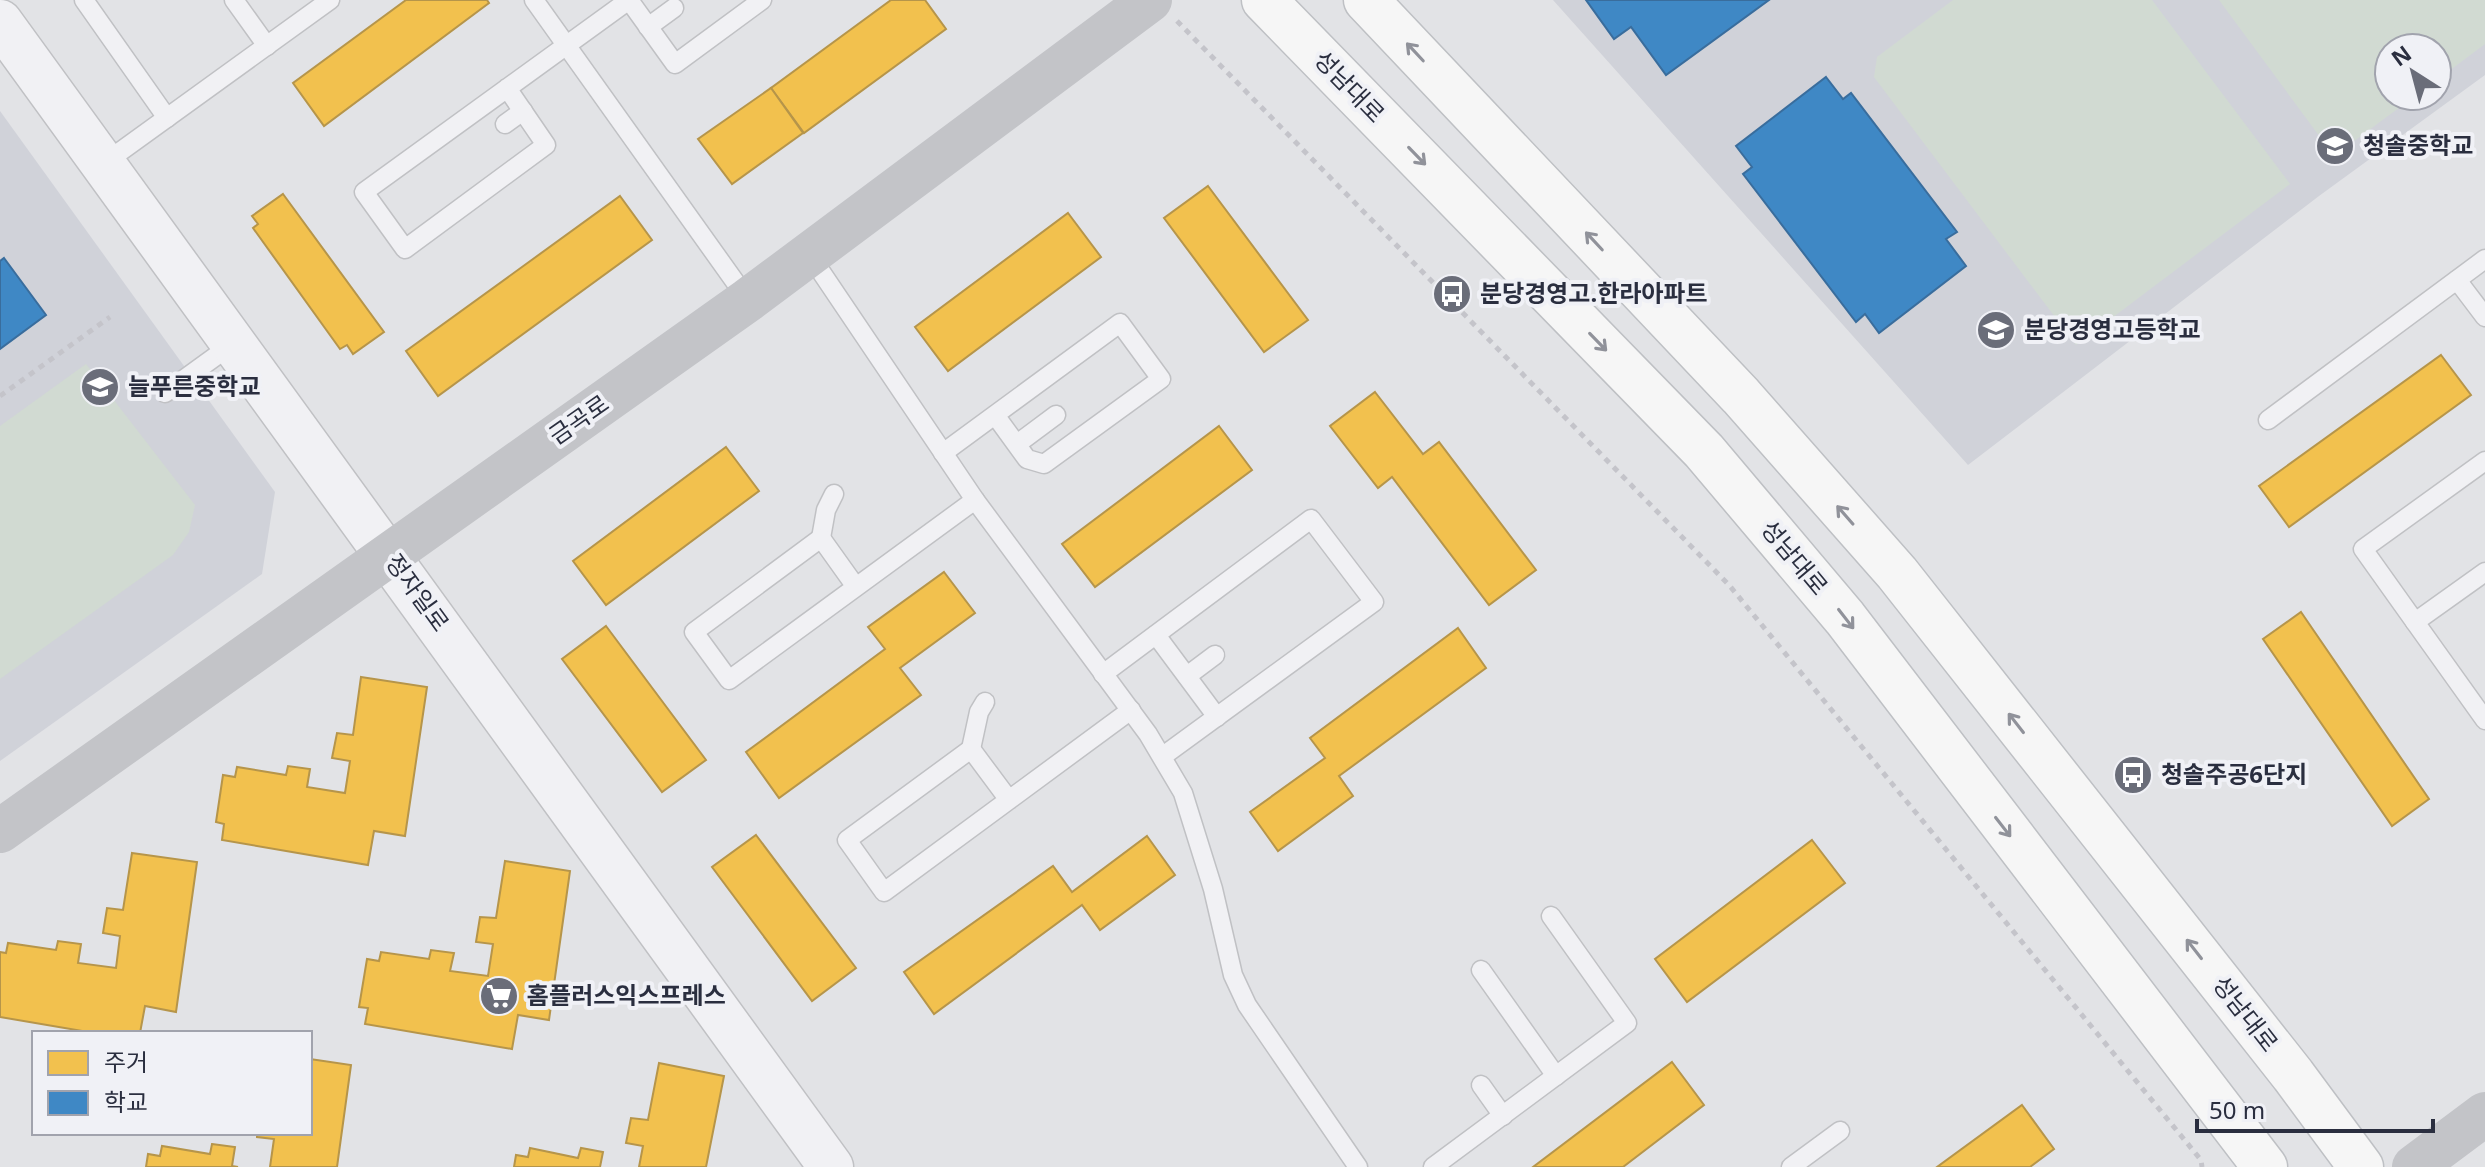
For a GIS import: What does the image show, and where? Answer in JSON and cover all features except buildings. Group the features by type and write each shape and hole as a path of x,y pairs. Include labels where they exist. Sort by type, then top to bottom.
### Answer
{"main road":[{"name":"성남대로","path":"1264,0 1704,451 1845,618 2265,1167"},
{"name":"성남대로","path":"1366,0 1741,396 1897,573 2275,1051 2361,1167"},
{"name":"금곡로","path":"0,831 1159,5"},
{"path":"2414,1167 2485,1114"}],"street":[{"name":"정자일로","path":"0,22 831,1167"}],"lane":[{"path":"84,0 167,118"},
{"path":"234,0 267,46"},
{"path":"103,164 330,0"},
{"path":"534,0 748,300"},
{"path":"507,88 546,145 405,249 364,192 507,88 567,46 629,0 675,64 762,0"},
{"path":"648,27 674,8"},
{"path":"505,124 523,111"},
{"path":"809,254 975,500 1163,756 1183,793 1213,889 1233,975 1247,1005 1358,1167"},
{"path":"2268,420 2485,259"},
{"path":"2457,280 2485,317"},
{"path":"943,453 1120,323 1161,379 1044,464 1027,459 995,415"},
{"path":"165,393 234,343"},
{"path":"1017,444 1056,415"},
{"path":"2485,461 2363,549 2485,720"},
{"path":"834,494 826,510 821,538 694,632 729,680 975,500"},
{"path":"1103,674 1311,519 1374,602 1163,756"},
{"path":"821,538 856,587"},
{"path":"2415,622 2485,572"},
{"path":"1156,635 1217,717"},
{"path":"1187,676 1215,655"},
{"path":"985,702 979,712 971,749 847,840 884,892 1131,710"},
{"path":"971,749 1009,800"},
{"path":"1433,1167 1627,1023 1551,916"},
{"path":"1481,970 1556,1076"},
{"path":"1481,1085 1503,1116"},
{"path":"1791,1167 1840,1131"}],"path":[{"path":"1159,5 1729,585 2201,1160 2202,1167"},
{"path":"0,396 110,317"}],"shaded area":[{"name":"분당경영고등학교","path":"1553,0 2485,0 2485,75 2453,98 2453,32 2373,32 2373,112 2434,112 2319,196 1968,465"},
{"path":"1953,0 2152,0 2290,184 2076,345 1874,77 1877,57"},
{"path":"2219,0 2485,0 2485,44 2453,68 2453,32 2373,32 2373,112 2393,112 2334,156"},
{"name":"늘푸른중학교","path":"0,111 275,492 262,574 0,761"},
{"path":"86,364 195,505 189,532 173,555 0,679 0,426"}],"place":[{"name":"청솔중학교","path":"2335,146"},
{"name":"분당경영고.한라아파트","path":"1452,294"},
{"name":"분당경영고등학교","path":"1996,330"},
{"name":"늘푸른중학교","path":"100,387"},
{"name":"청솔주공6단지","path":"2133,775"},
{"name":"홈플러스익스프레스","path":"499,996"}]}
